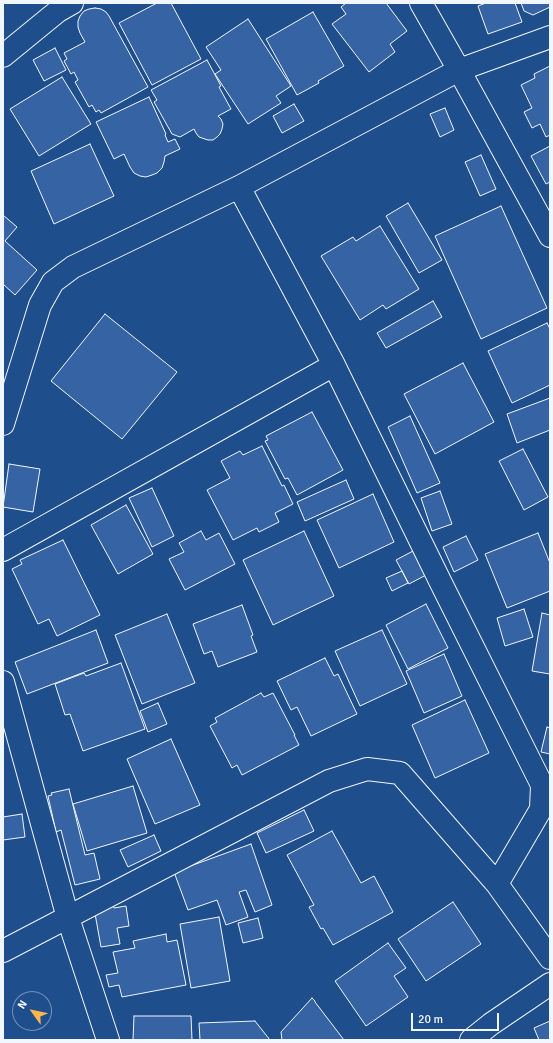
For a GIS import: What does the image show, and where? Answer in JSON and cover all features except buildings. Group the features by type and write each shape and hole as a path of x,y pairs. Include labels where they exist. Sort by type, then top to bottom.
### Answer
{"street":[{"path":"3,56 58,11 72,3"},
{"path":"421,3 550,236"},
{"path":"3,424 40,305 53,282 73,267 239,187 459,70 550,37"},
{"path":"239,187 334,365 542,785 541,809 497,884"},
{"path":"3,550 334,365"},
{"path":"3,682 68,918 108,1040"},
{"path":"3,951 330,780 367,769 400,772 497,884 550,958"},
{"path":"471,1040 490,1024 550,984"}]}
